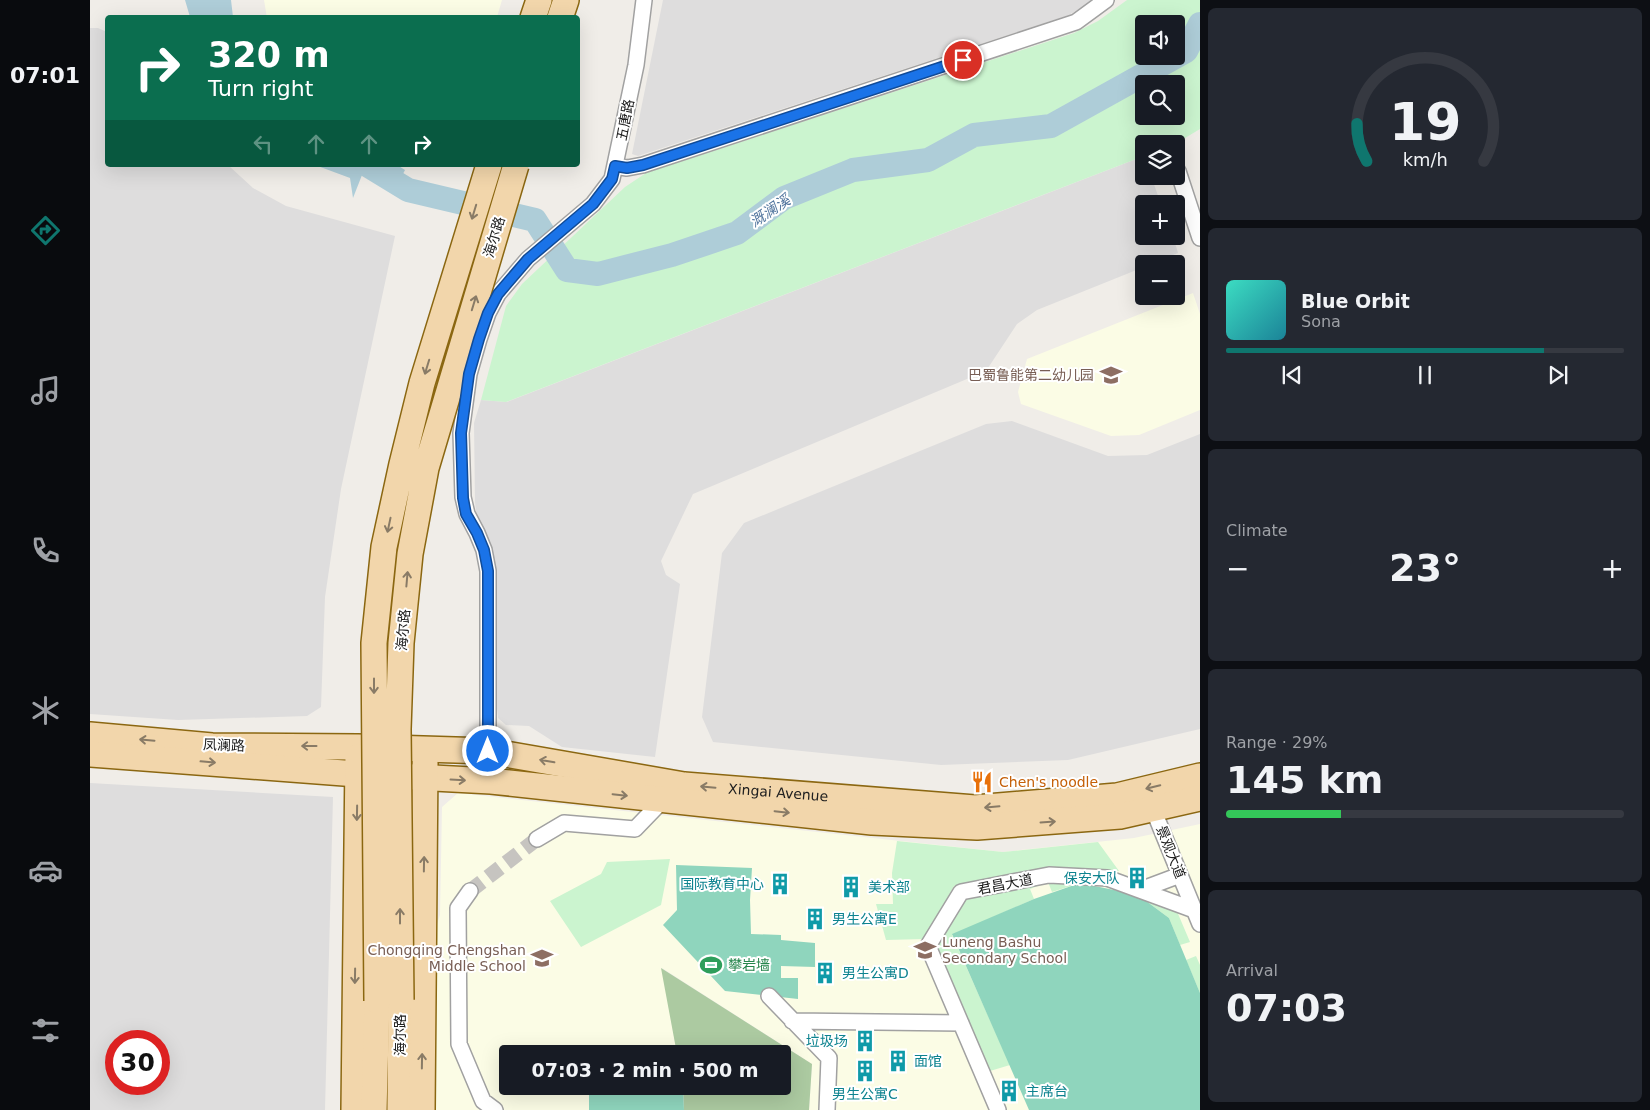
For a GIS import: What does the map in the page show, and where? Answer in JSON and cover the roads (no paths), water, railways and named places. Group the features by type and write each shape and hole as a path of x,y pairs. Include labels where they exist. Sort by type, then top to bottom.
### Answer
{"main road":[{"path":"534,15 539,0"},
{"path":"561,15 566,0"},
{"name":"海尔路","path":"400,1110 389,1001 374,643 384,547 402,464 422,383 487,167"},
{"name":"海尔路","path":"374,1110 389,1001 401,643 410,554 428,458 515,167"},
{"name":"凤澜路","path":"90,735 212,746 358,747"},
{"path":"354,1110 358,747"},
{"name":"Xingai Avenue","path":"358,747 488,751 684,785 975,808 1117,796 1200,776"},
{"path":"422,1110 425,750"},
{"name":"凤澜路","path":"90,754 357,774"},
{"name":"Xingai Avenue","path":"357,774 491,781 872,822 976,827 1120,816 1200,798"}],"street":[{"name":"五唐路","path":"488,751 488,571 484,550 466,514 463,498 461,433 469,374 488,313 498,294 528,259 593,204 612,179 636,65 644,0"},
{"path":"615,166 627,168 643,165 1076,22 1106,0"},
{"path":"1183,185 1200,238"},
{"path":"537,838 564,823 636,829 663,800"},
{"name":"景观大道","path":"1153,809 1197,917"},
{"name":"君昌大道","path":"998,1110 928,946 961,892 1049,875 1107,878 1140,890 1197,917"},
{"path":"1140,890 1180,875"},
{"path":"470,891 458,908 459,1044 483,1101 495,1110"},
{"path":"769,996 829,1058 827,1110"},
{"path":"792,1021 961,1023"}],"water":[{"path":"185,0 231,0 233,15 189,15"},
{"path":"320,167 400,167 405,170 394,191 362,175 353,198 350,178"}],"waterway":[{"name":"溉澜溪","path":"370,167 408,190 535,220 567,270 598,274 672,255 737,233 784,198 853,170 928,160 974,135 1051,126 1186,51 1200,24"}],"tunnel":[{"path":"470,891 537,839"}],"place":[{"name":"巴蜀鲁能第二幼儿园","path":"1111,375"},
{"name":"Chen's noodle","path":"982,782"},
{"name":"保安大队","path":"1137,878"},
{"name":"国际教育中心","path":"780,884"},
{"name":"美术部","path":"851,887"},
{"name":"男生公寓E","path":"815,919"},
{"name":"Luneng Bashu Secondary School","path":"925,950"},
{"name":"Chongqing Chengshan Middle School","path":"542,958"},
{"name":"攀岩墙","path":"711,965"},
{"name":"男生公寓D","path":"825,973"},
{"name":"垃圾场","path":"865,1041"},
{"name":"面馆","path":"898,1061"},
{"name":"男生公寓C","path":"865,1071"},
{"name":"主席台","path":"1009,1091"}]}
